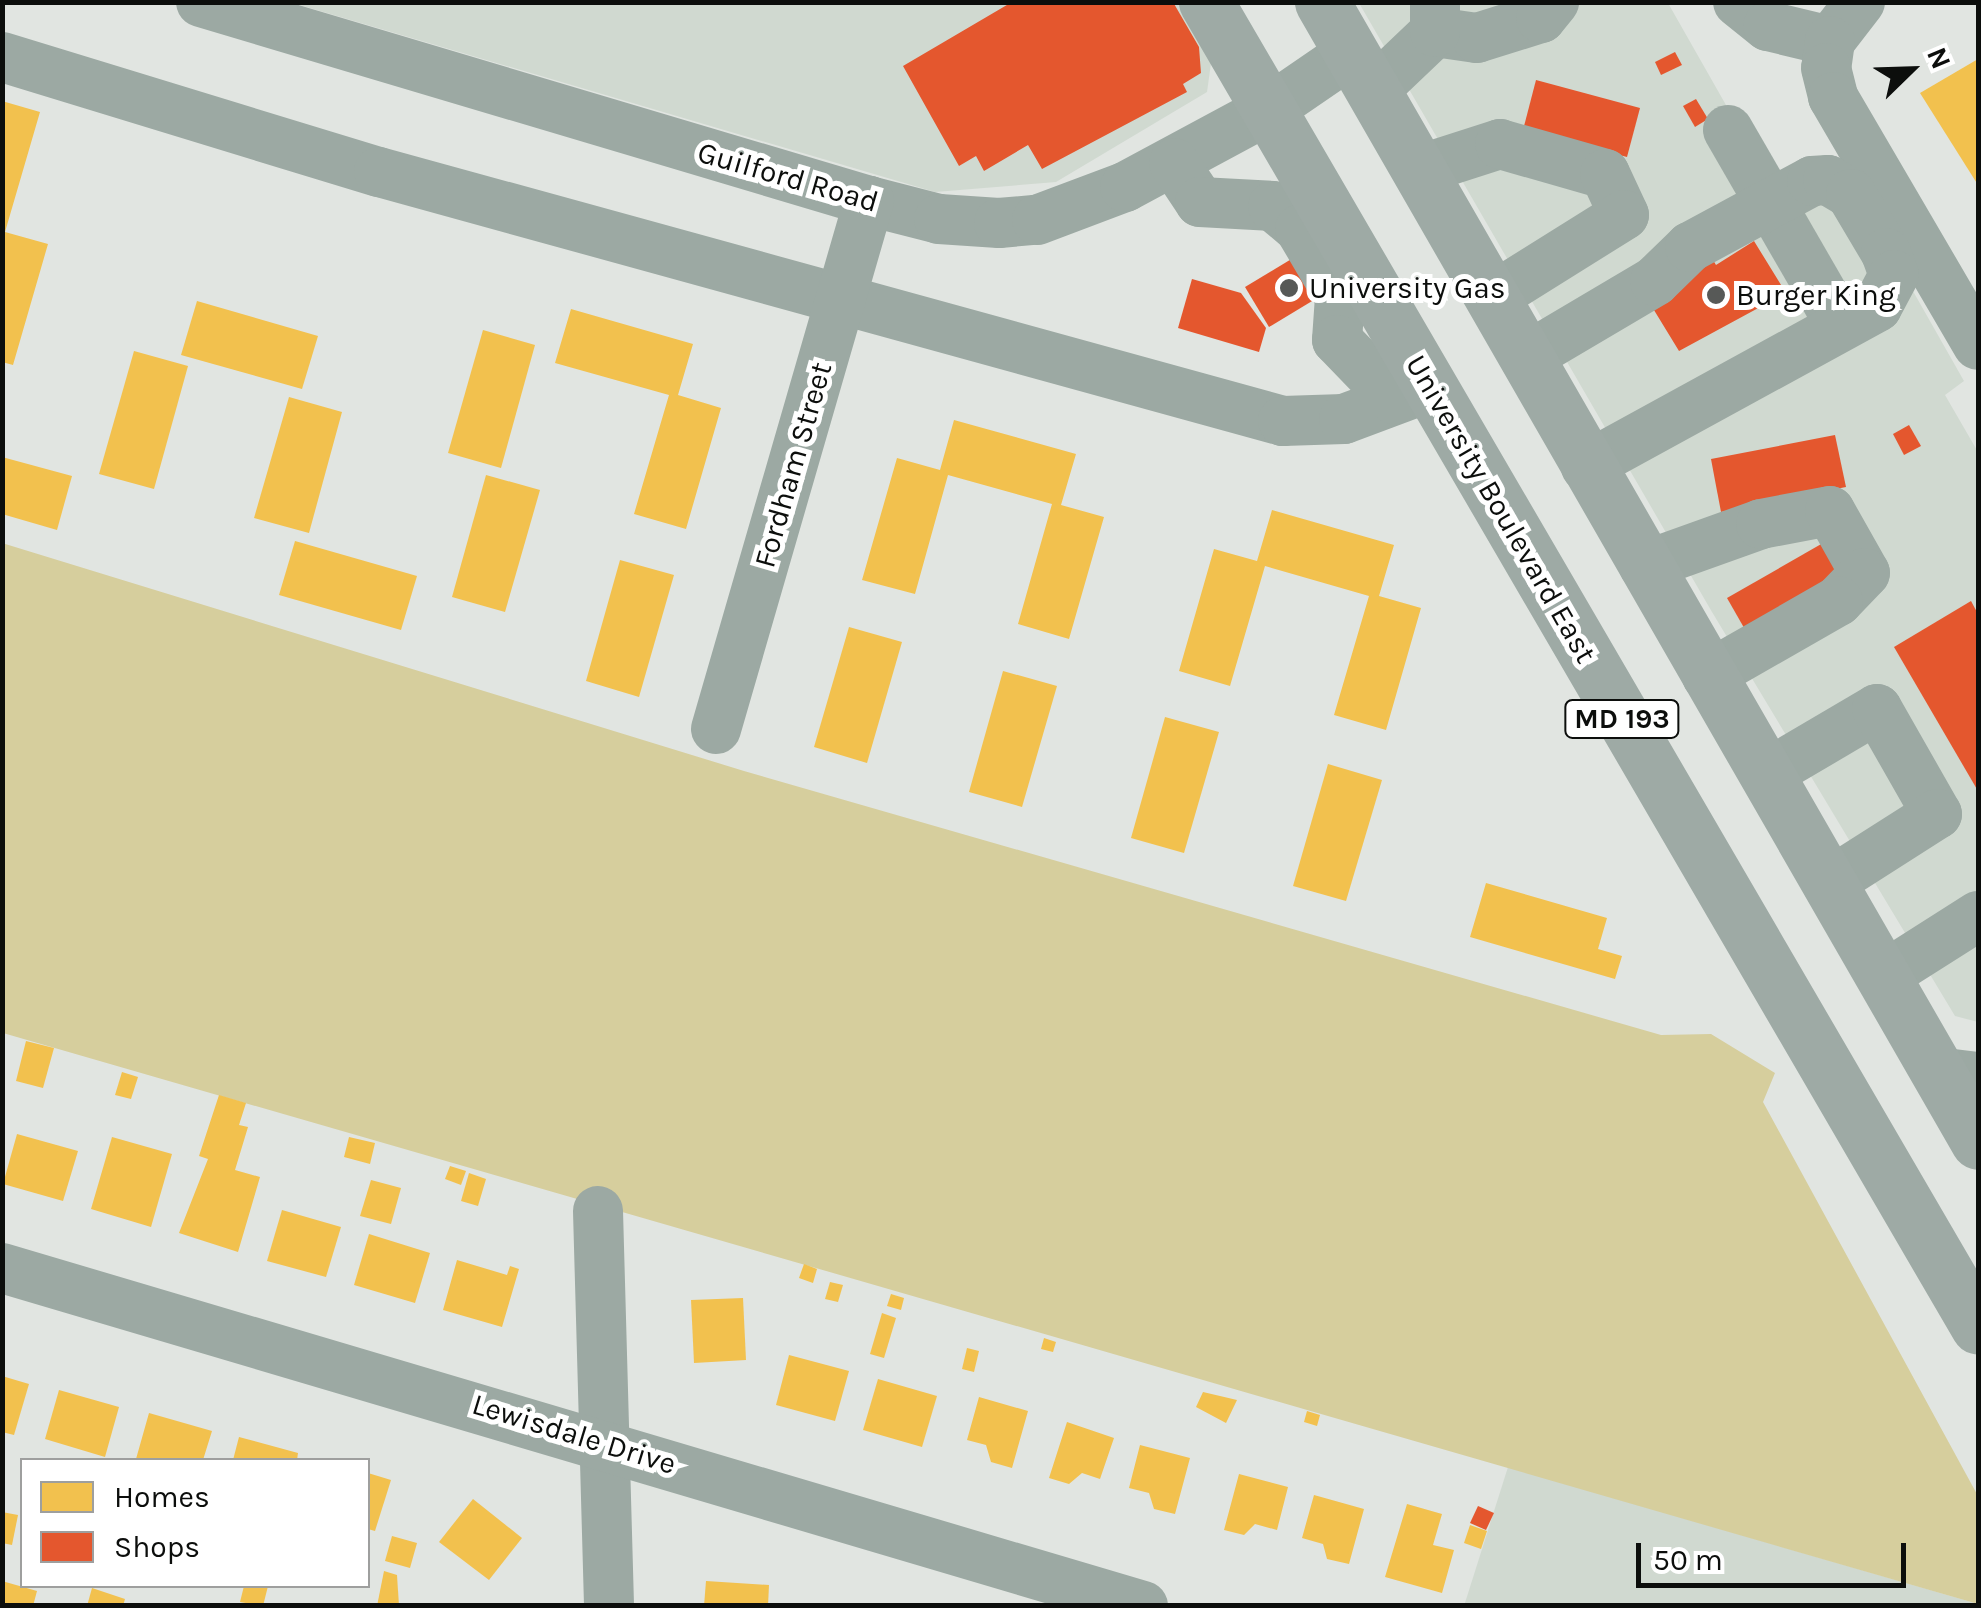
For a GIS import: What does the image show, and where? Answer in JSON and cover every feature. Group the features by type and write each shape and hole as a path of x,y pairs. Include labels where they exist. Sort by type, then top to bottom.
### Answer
{"main road":[{"name":"University Boulevard East","path":"1206,2 1268,110 1412,393 1978,1326"},
{"name":"MD 193","path":"1322,2 1827,884 1882,976 1958,1075 1978,1142"}],"street":[{"name":"Guilford Road","path":"201,2 869,201 939,218 1038,220 1174,163 1268,110 1362,72 1435,17"},
{"path":"1435,17 1477,38 1541,18 1554,2"},
{"path":"1738,2 1768,26 1830,41"},
{"path":"1860,2 1830,41 1826,68 1846,126 1978,345"},
{"path":"2,58 379,172 1283,421 1344,419 1412,393"},
{"path":"1728,130 1840,324"},
{"path":"1419,170 1500,144 1604,174 1624,215 1492,298"},
{"path":"1174,163 1200,202 1272,206 1300,229 1340,298 1337,340 1412,393"},
{"path":"1525,358 1655,281 1690,247 1812,181 1828,180 1850,194 1886,253 1894,274 1886,298 1586,466"},
{"name":"Fordham Street","path":"716,729 869,201"},
{"path":"1644,566 1761,524 1830,511 1865,573 1838,600 1707,676"},
{"path":"1765,775 1878,710 1958,819 1827,884"},
{"path":"1882,976 1978,916"},
{"path":"598,1211 600,1442 609,1606"},
{"name":"Lewisdale Drive","path":"2,1268 600,1442 1143,1606"}],"shaded area":[{"path":"293,3 1179,3 1212,56 1207,92 1056,182 935,192"},
{"path":"1359,3 1668,3 1772,186 1876,226 1964,381 1945,395 1978,452 1978,1022 1955,1016 1712,612"},
{"path":"2,543 744,771 1661,1035 1711,1034 1775,1073 1763,1102 1978,1496 1978,1604 3,1033"},
{"path":"1508,1467 1978,1604 1978,1606 1464,1606"}],"building: Homes":[{"path":"1978,59 1978,185 1920,93"},
{"path":"2,101 40,112 5,232 48,244 13,365 2,362"},
{"path":"197,301 318,336 302,389 181,355"},
{"path":"571,309 693,344 678,395 721,408 686,529 634,514 669,395 555,363"},
{"path":"483,330 535,345 501,468 448,453"},
{"path":"134,351 188,366 154,489 99,474"},
{"path":"289,397 342,412 309,533 254,518"},
{"path":"954,420 1076,454 1061,505 1104,517 1069,639 1018,624 1052,504 948,475 915,594 862,580 897,458 940,470"},
{"path":"2,457 72,476 57,530 2,514"},
{"path":"486,475 540,490 505,612 452,597"},
{"path":"1272,510 1394,545 1379,596 1421,608 1386,730 1334,715 1369,596 1265,566 1230,686 1179,671 1214,549 1257,561"},
{"path":"295,541 417,576 401,630 279,595"},
{"path":"620,560 674,575 639,697 586,681"},
{"path":"849,627 902,642 867,763 814,747"},
{"path":"1003,671 1057,686 1022,807 969,792"},
{"path":"1165,717 1219,732 1184,853 1131,838"},
{"path":"1328,764 1382,780 1346,901 1293,886"},
{"path":"1486,883 1607,918 1598,949 1622,956 1615,979 1470,937"},
{"path":"26,1041 54,1048 43,1088 16,1081"},
{"path":"122,1072 138,1077 131,1099 115,1095"},
{"path":"219,1095 246,1103 239,1125 248,1127 235,1170 260,1177 238,1252 179,1233 208,1159 199,1156"},
{"path":"17,1134 78,1151 63,1201 3,1184"},
{"path":"112,1137 172,1154 151,1227 91,1209"},
{"path":"349,1137 375,1143 370,1164 344,1157"},
{"path":"450,1166 466,1171 461,1185 445,1179"},
{"path":"469,1173 486,1179 478,1206 461,1201"},
{"path":"371,1180 401,1188 391,1224 360,1216"},
{"path":"282,1210 341,1227 326,1277 267,1261"},
{"path":"369,1234 430,1253 415,1303 354,1285"},
{"path":"457,1260 507,1275 510,1266 519,1269 502,1327 443,1310"},
{"path":"804,1264 817,1269 813,1283 799,1278"},
{"path":"830,1282 843,1285 838,1302 825,1299"},
{"path":"891,1294 904,1298 901,1310 887,1306"},
{"path":"743,1298 746,1360 694,1363 691,1300"},
{"path":"882,1313 896,1318 884,1358 870,1354"},
{"path":"1044,1338 1056,1342 1053,1352 1041,1349"},
{"path":"967,1348 979,1351 974,1372 962,1369"},
{"path":"789,1355 849,1371 835,1421 776,1405"},
{"path":"2,1376 29,1384 14,1435 2,1432"},
{"path":"878,1379 937,1396 922,1447 863,1430"},
{"path":"59,1390 119,1407 105,1457 45,1439"},
{"path":"1203,1392 1237,1400 1226,1423 1196,1407"},
{"path":"979,1397 1028,1411 1012,1468 991,1462 986,1445 967,1440"},
{"path":"1307,1411 1320,1415 1317,1426 1304,1422"},
{"path":"149,1413 212,1431 204,1458 136,1458"},
{"path":"1067,1422 1114,1438 1100,1479 1082,1473 1069,1484 1049,1478"},
{"path":"239,1437 298,1453 297,1458 234,1458"},
{"path":"1140,1445 1190,1458 1175,1514 1154,1509 1149,1493 1129,1488"},
{"path":"370,1474 391,1480 375,1531 370,1530"},
{"path":"1239,1474 1288,1487 1277,1530 1255,1524 1244,1535 1224,1530"},
{"path":"1314,1495 1364,1509 1349,1564 1327,1559 1323,1544 1302,1538"},
{"path":"473,1499 522,1538 489,1580 439,1542"},
{"path":"1407,1504 1442,1514 1433,1545 1454,1550 1442,1593 1385,1577"},
{"path":"2,1512 18,1515 12,1545 2,1543"},
{"path":"1470,1525 1487,1531 1481,1549 1464,1543"},
{"path":"392,1536 417,1543 410,1568 385,1561"},
{"path":"384,1571 397,1575 399,1606 377,1606"},
{"path":"2,1581 37,1591 33,1606 2,1606"},
{"path":"706,1581 769,1585 768,1606 704,1606"},
{"path":"92,1588 125,1599 123,1606 87,1606"},
{"path":"244,1588 268,1588 263,1606 240,1602"}],"building: Shops":[{"path":"1012,2 1173,2 1199,47 1201,73 1183,84 1187,92 1042,169 1028,145 984,171 976,156 959,166 903,66"},
{"path":"1675,52 1682,65 1661,75 1655,62"},
{"path":"1536,80 1640,108 1627,157 1523,130"},
{"path":"1696,99 1708,119 1695,127 1683,106"},
{"name":"Burger King","path":"1754,241 1786,293 1679,351 1646,297 1710,255 1716,265"},
{"name":"University Gas","path":"1308,249 1332,289 1269,327 1245,287"},
{"path":"1192,279 1241,293 1266,328 1259,352 1178,328"},
{"path":"1909,425 1921,446 1904,455 1893,434"},
{"path":"1835,435 1846,487 1721,512 1711,459"},
{"path":"1830,539 1850,574 1747,633 1727,598"},
{"path":"1971,601 1978,614 1978,791 1894,647"},
{"path":"1478,1506 1494,1513 1486,1530 1470,1523"}],"place":[{"name":"University Gas","path":"1289,288"},
{"name":"Burger King","path":"1716,295"}]}
